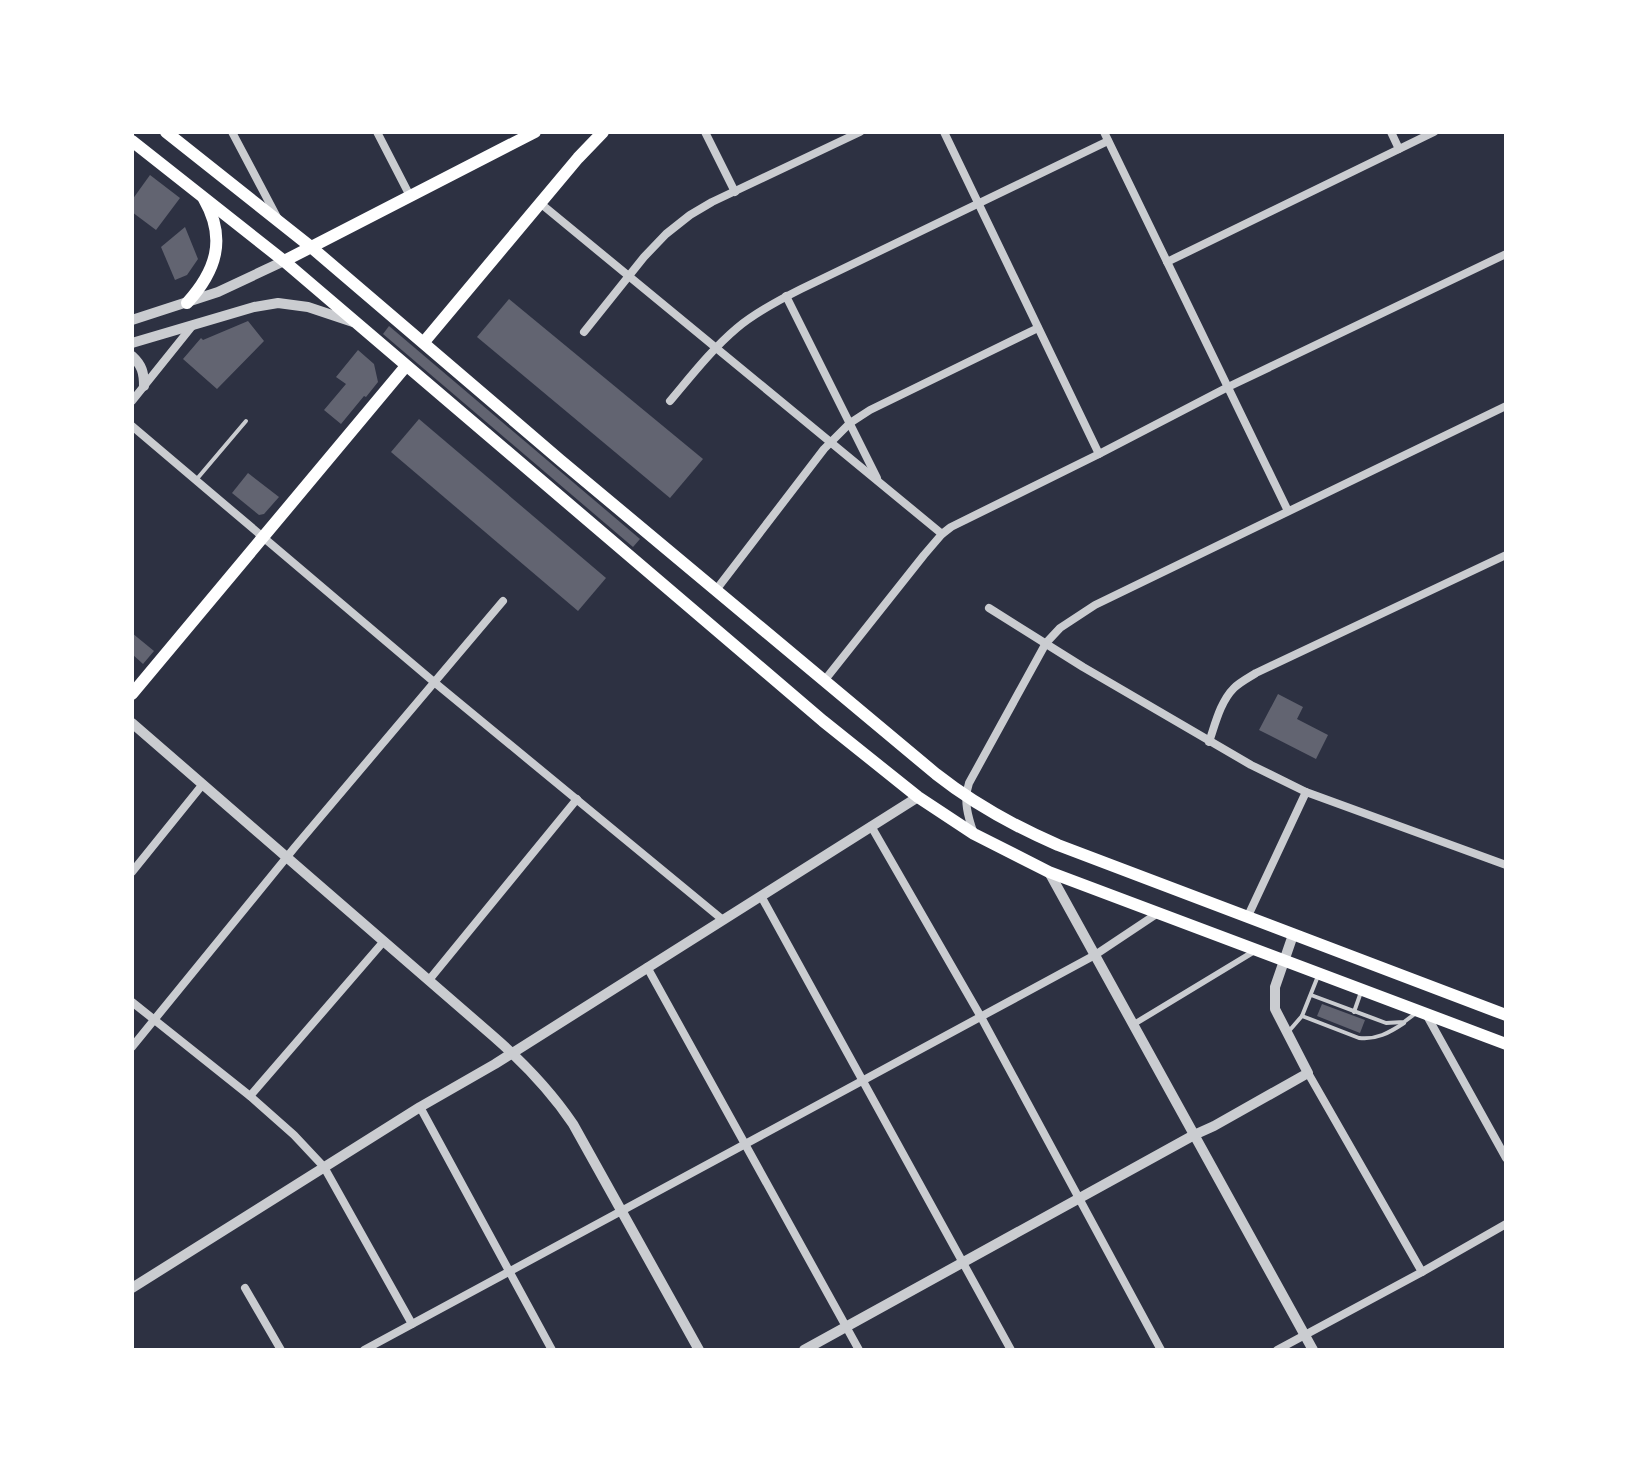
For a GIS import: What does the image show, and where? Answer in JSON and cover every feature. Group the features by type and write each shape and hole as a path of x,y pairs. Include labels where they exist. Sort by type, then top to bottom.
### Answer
{"main road":[{"path":"166,132 311,247 824,681 966,797 1031,833 1506,1015"},
{"path":"284,261 517,136 535,132"},
{"path":"424,342 603,132"},
{"path":"132,141 284,261 800,701 918,797 974,834 1049,872 1362,989 1418,1015 1506,1044"},
{"path":"187,303 205,282 215,255 215,224 203,196"},
{"path":"132,694 406,366"}],"street":[{"path":"232,132 278,220"},
{"path":"377,132 410,196"},
{"path":"705,132 735,192"},
{"path":"584,332 644,257 690,215 860,132"},
{"path":"944,132 1099,454"},
{"path":"1391,132 1399,149"},
{"path":"1167,262 1434,132"},
{"path":"670,401 738,327 786,296 978,203 1106,136 1288,511"},
{"path":"540,203 942,534"},
{"path":"824,681 942,534 960,521 1228,387 1506,254"},
{"path":"132,320 218,292 284,261"},
{"path":"786,296 878,481"},
{"path":"132,343 254,307 278,303 308,307 358,324"},
{"path":"132,401 193,325"},
{"path":"716,590 831,442 850,423 870,410 1038,328"},
{"path":"132,356 144,374 144,386"},
{"path":"974,834 966,797 969,783 1046,643 1060,628 1095,605 1506,406"},
{"path":"132,426 434,682 723,920"},
{"path":"1209,742 1232,689 1256,673 1506,555"},
{"path":"132,1047 287,856 503,601"},
{"path":"989,608 1251,765 1306,792 1506,865"},
{"path":"132,723 535,1075 573,1124 699,1350"},
{"path":"132,872 203,784"},
{"path":"1247,918 1306,792"},
{"path":"132,1288 918,797"},
{"path":"429,980 577,799"},
{"path":"871,826 981,1017 1161,1350"},
{"path":"1049,872 1313,1350"},
{"path":"761,896 1011,1350"},
{"path":"364,1350 1095,955 1158,913"},
{"path":"1293,935 1275,987 1275,1009 1308,1073 1422,1272"},
{"path":"250,1096 384,941"},
{"path":"1134,1024 1257,950"},
{"path":"647,967 859,1350"},
{"path":"132,1002 250,1096 324,1167 412,1324"},
{"path":"1418,1015 1506,1158"},
{"path":"804,1350 1308,1073"},
{"path":"420,1107 552,1350"},
{"path":"1277,1350 1506,1224"},
{"path":"245,1288 281,1350"}],"lane":[{"path":"196,480 246,421"},
{"path":"1287,1033 1302,1016 1318,973"},
{"path":"1354,1012 1362,989"},
{"path":"1311,995 1386,1023 1398,1023 1418,1015"},
{"path":"1302,1016 1369,1039 1387,1033 1418,1015"}],"building":[{"path":"150,175 180,198 156,230 132,212 132,200"},
{"path":"185,227 198,259 187,275 175,280 161,247"},
{"path":"509,299 703,459 670,498 477,337"},
{"path":"248,321 264,341 217,389 183,359 201,338 203,340"},
{"path":"389,326 640,539 633,547 383,334"},
{"path":"358,350 374,364 378,382 341,424 324,410 346,384 336,377"},
{"path":"419,419 606,578 578,611 391,452"},
{"path":"248,473 279,497 264,514 259,515 232,493"},
{"path":"132,633 154,651 143,664 132,654"},
{"path":"1278,694 1303,707 1297,719 1328,735 1316,759 1259,730"},
{"path":"1322,1004 1365,1020 1360,1033 1317,1016"}]}
